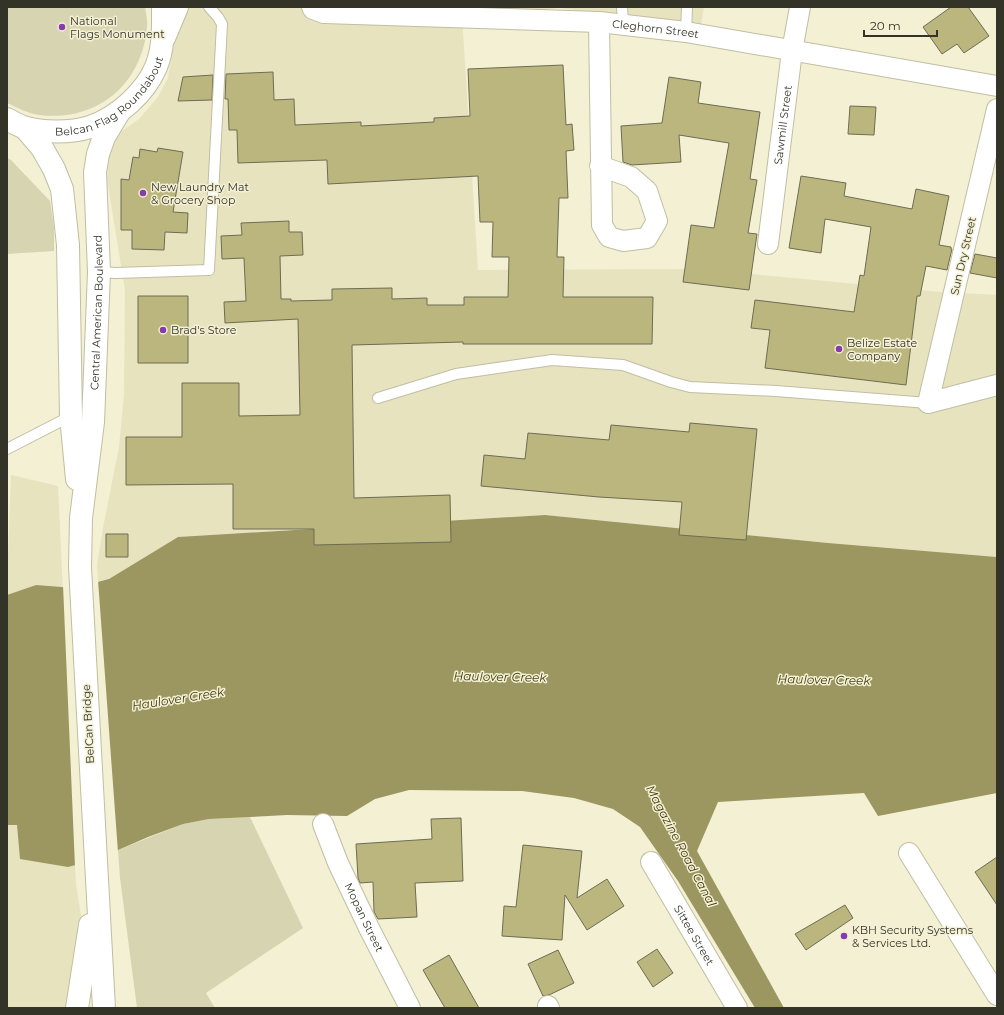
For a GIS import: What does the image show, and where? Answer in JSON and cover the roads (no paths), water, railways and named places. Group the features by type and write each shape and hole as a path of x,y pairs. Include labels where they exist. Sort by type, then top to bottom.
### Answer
{"main road":[{"name":"Belcan Flag Roundabout","path":"15,125 58,132 90,127 119,112 141,92 156,67 164,38 163,7"},
{"path":"164,38 176,7"},
{"name":"Central American Boulevard","path":"80,567 81,518 93,422 99,272 95,172 98,154 104,137 119,112"},
{"name":"Central American Boulevard","path":"15,125 42,148 54,169 62,189 68,245 71,416 81,518"},
{"name":"BelCan Bridge","path":"80,567 96,882"},
{"path":"77,1008 96,882"},
{"path":"96,882 104,1008"}],"street":[{"name":"Cleghorn Street","path":"312,7 313,9 324,13 599,22 623,15 686,32 997,86"},
{"name":"Sawmill Street","path":"768,244 792,51 800,7"},
{"path":"599,22 600,166"},
{"name":"Sun Dry Street","path":"928,403 997,109"},
{"path":"928,403 997,385"},
{"name":"Mopan Street","path":"324,824 338,863 410,1008"},
{"path":"909,854 997,995"},
{"name":"Sittee Street","path":"651,862 737,1008"}],"lane":[{"path":"99,272 116,273 209,270 222,24 210,7"},
{"path":"686,32 687,7"},
{"path":"378,398 456,374 552,360 624,365 671,382 690,387 776,391 928,403"},
{"path":"7,449 71,416"}],"water":[{"path":"545,515 828,543 997,557 997,793 878,816 864,793 718,802 697,851 784,1008 755,1008 678,881 640,827 613,809 574,798 522,791 409,790 375,799 347,816 287,815 209,819 183,824 148,837 95,860 68,867 20,859 17,825 7,825 7,595 36,585 74,588 109,579 178,537"}],"place":[{"name":"National Flags Monument","path":"62,27"},
{"name":"New Laundry Mat & Grocery Shop","path":"143,193"},
{"name":"Brad's Store","path":"163,330"},
{"name":"Belize Estate Company","path":"839,349"},
{"name":"KBH Security Systems & Services Ltd.","path":"844,936"}],"water label":[{"name":"Haulover Creek","path":"500,677"},
{"name":"Haulover Creek","path":"824,680"},
{"name":"Haulover Creek","path":"178,699"},
{"name":"Magazine Road Canal","path":"681,846"}]}
